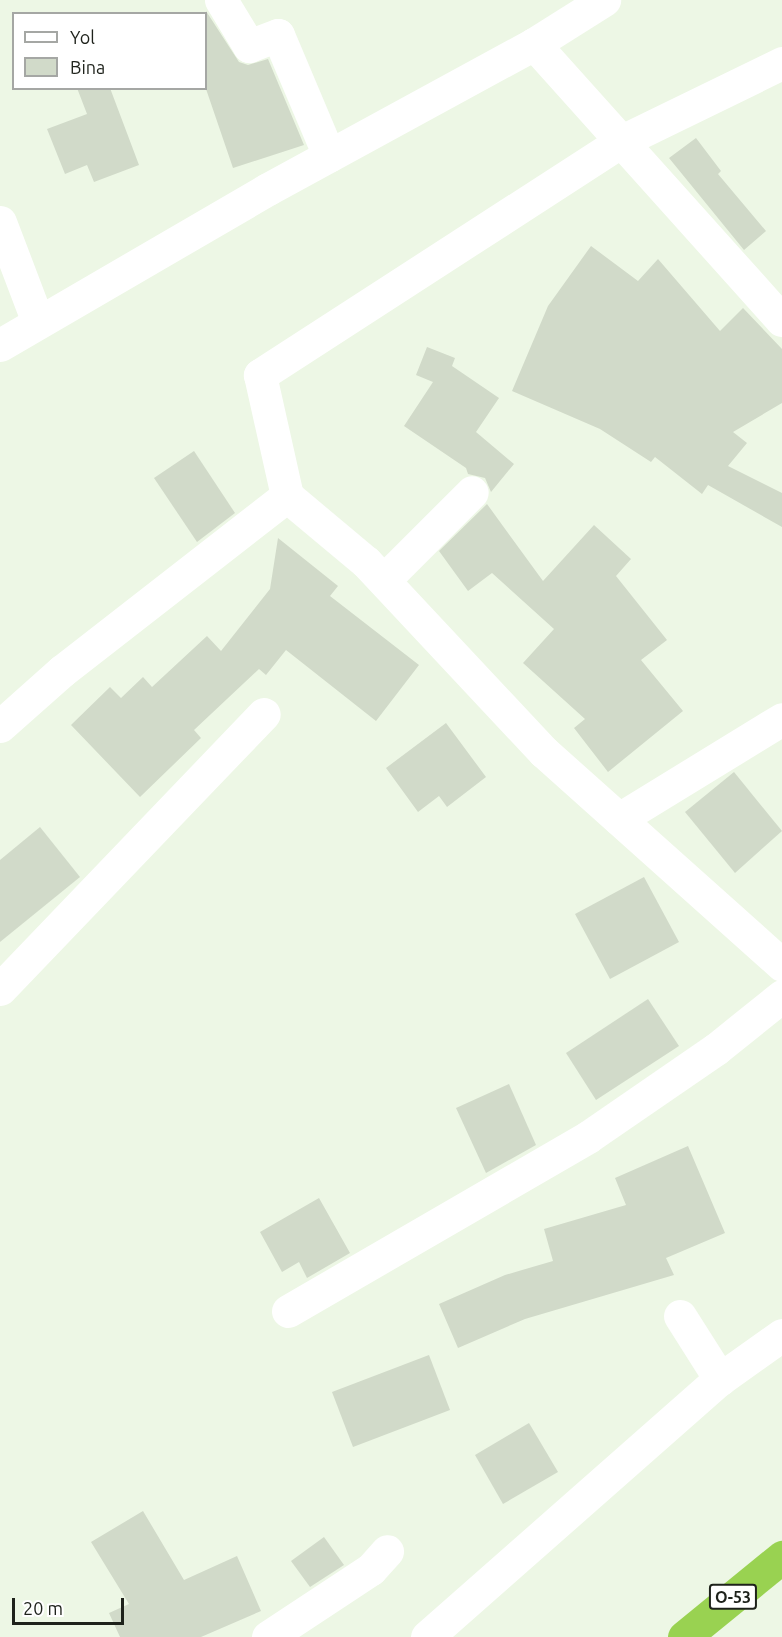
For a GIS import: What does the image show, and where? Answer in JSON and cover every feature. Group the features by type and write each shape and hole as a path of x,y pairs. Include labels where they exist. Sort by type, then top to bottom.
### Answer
{"highway":[{"name":"O-53","path":"684,1637 782,1557"}],"street":[{"path":"221,0 249,46 278,35 329,156"},
{"path":"0,345 329,156 534,44 595,3"},
{"path":"534,44 782,320"},
{"path":"782,63 620,142 260,375 287,496 384,580 544,752 782,965"},
{"path":"0,222 38,322"},
{"path":"384,580 472,492"},
{"path":"0,726 62,671 287,496"},
{"path":"0,989 264,714"},
{"path":"619,819 782,719"},
{"path":"288,1311 588,1137 716,1049 782,996"},
{"path":"680,1316 720,1379"},
{"path":"427,1637 720,1379 782,1335"},
{"path":"268,1637 370,1569 387,1551"}],"building":[{"path":"207,13 239,62 248,65 268,59 304,145 233,168 206,90"},
{"path":"78,90 111,90 139,165 94,182 87,165 65,174 47,129 87,114"},
{"path":"696,138 721,171 718,174 766,231 744,250 669,158"},
{"path":"591,246 638,281 658,259 720,331 743,308 782,349 782,403 733,432 747,443 728,466 782,493 782,527 708,485 702,494 655,457 651,462 600,429 512,391 548,306"},
{"path":"427,347 455,358 452,366 499,398 476,432 514,464 491,492 485,478 468,474 466,468 404,426 433,382 416,375"},
{"path":"194,451 235,513 197,542 154,478"},
{"path":"487,504 543,581 594,525 631,559 616,576 667,640 641,660 683,711 608,772 574,728 585,719 523,663 554,629 492,573 468,591 439,551"},
{"path":"278,538 338,586 330,596 419,665 376,721 286,650 266,675 259,669 194,730 201,738 140,797 71,725 110,687 121,698 143,677 152,687 207,636 221,651 270,589"},
{"path":"446,723 486,777 447,807 439,796 418,812 386,768"},
{"path":"734,772 782,831 735,873 685,812"},
{"path":"40,827 80,877 0,942 0,860"},
{"path":"644,877 679,942 610,979 575,914"},
{"path":"648,999 679,1046 596,1100 566,1053"},
{"path":"509,1084 536,1145 486,1173 456,1108"},
{"path":"688,1146 725,1233 666,1258 674,1275 525,1319 458,1348 439,1304 505,1275 553,1261 544,1229 626,1205 615,1178"},
{"path":"319,1198 350,1253 307,1278 299,1262 282,1272 260,1232"},
{"path":"429,1355 450,1410 353,1447 332,1392"},
{"path":"529,1423 558,1472 503,1504 475,1455"},
{"path":"143,1511 184,1580 237,1556 261,1611 201,1637 120,1637 109,1613 129,1604 91,1542"},
{"path":"324,1537 344,1565 310,1587 291,1561"}]}
